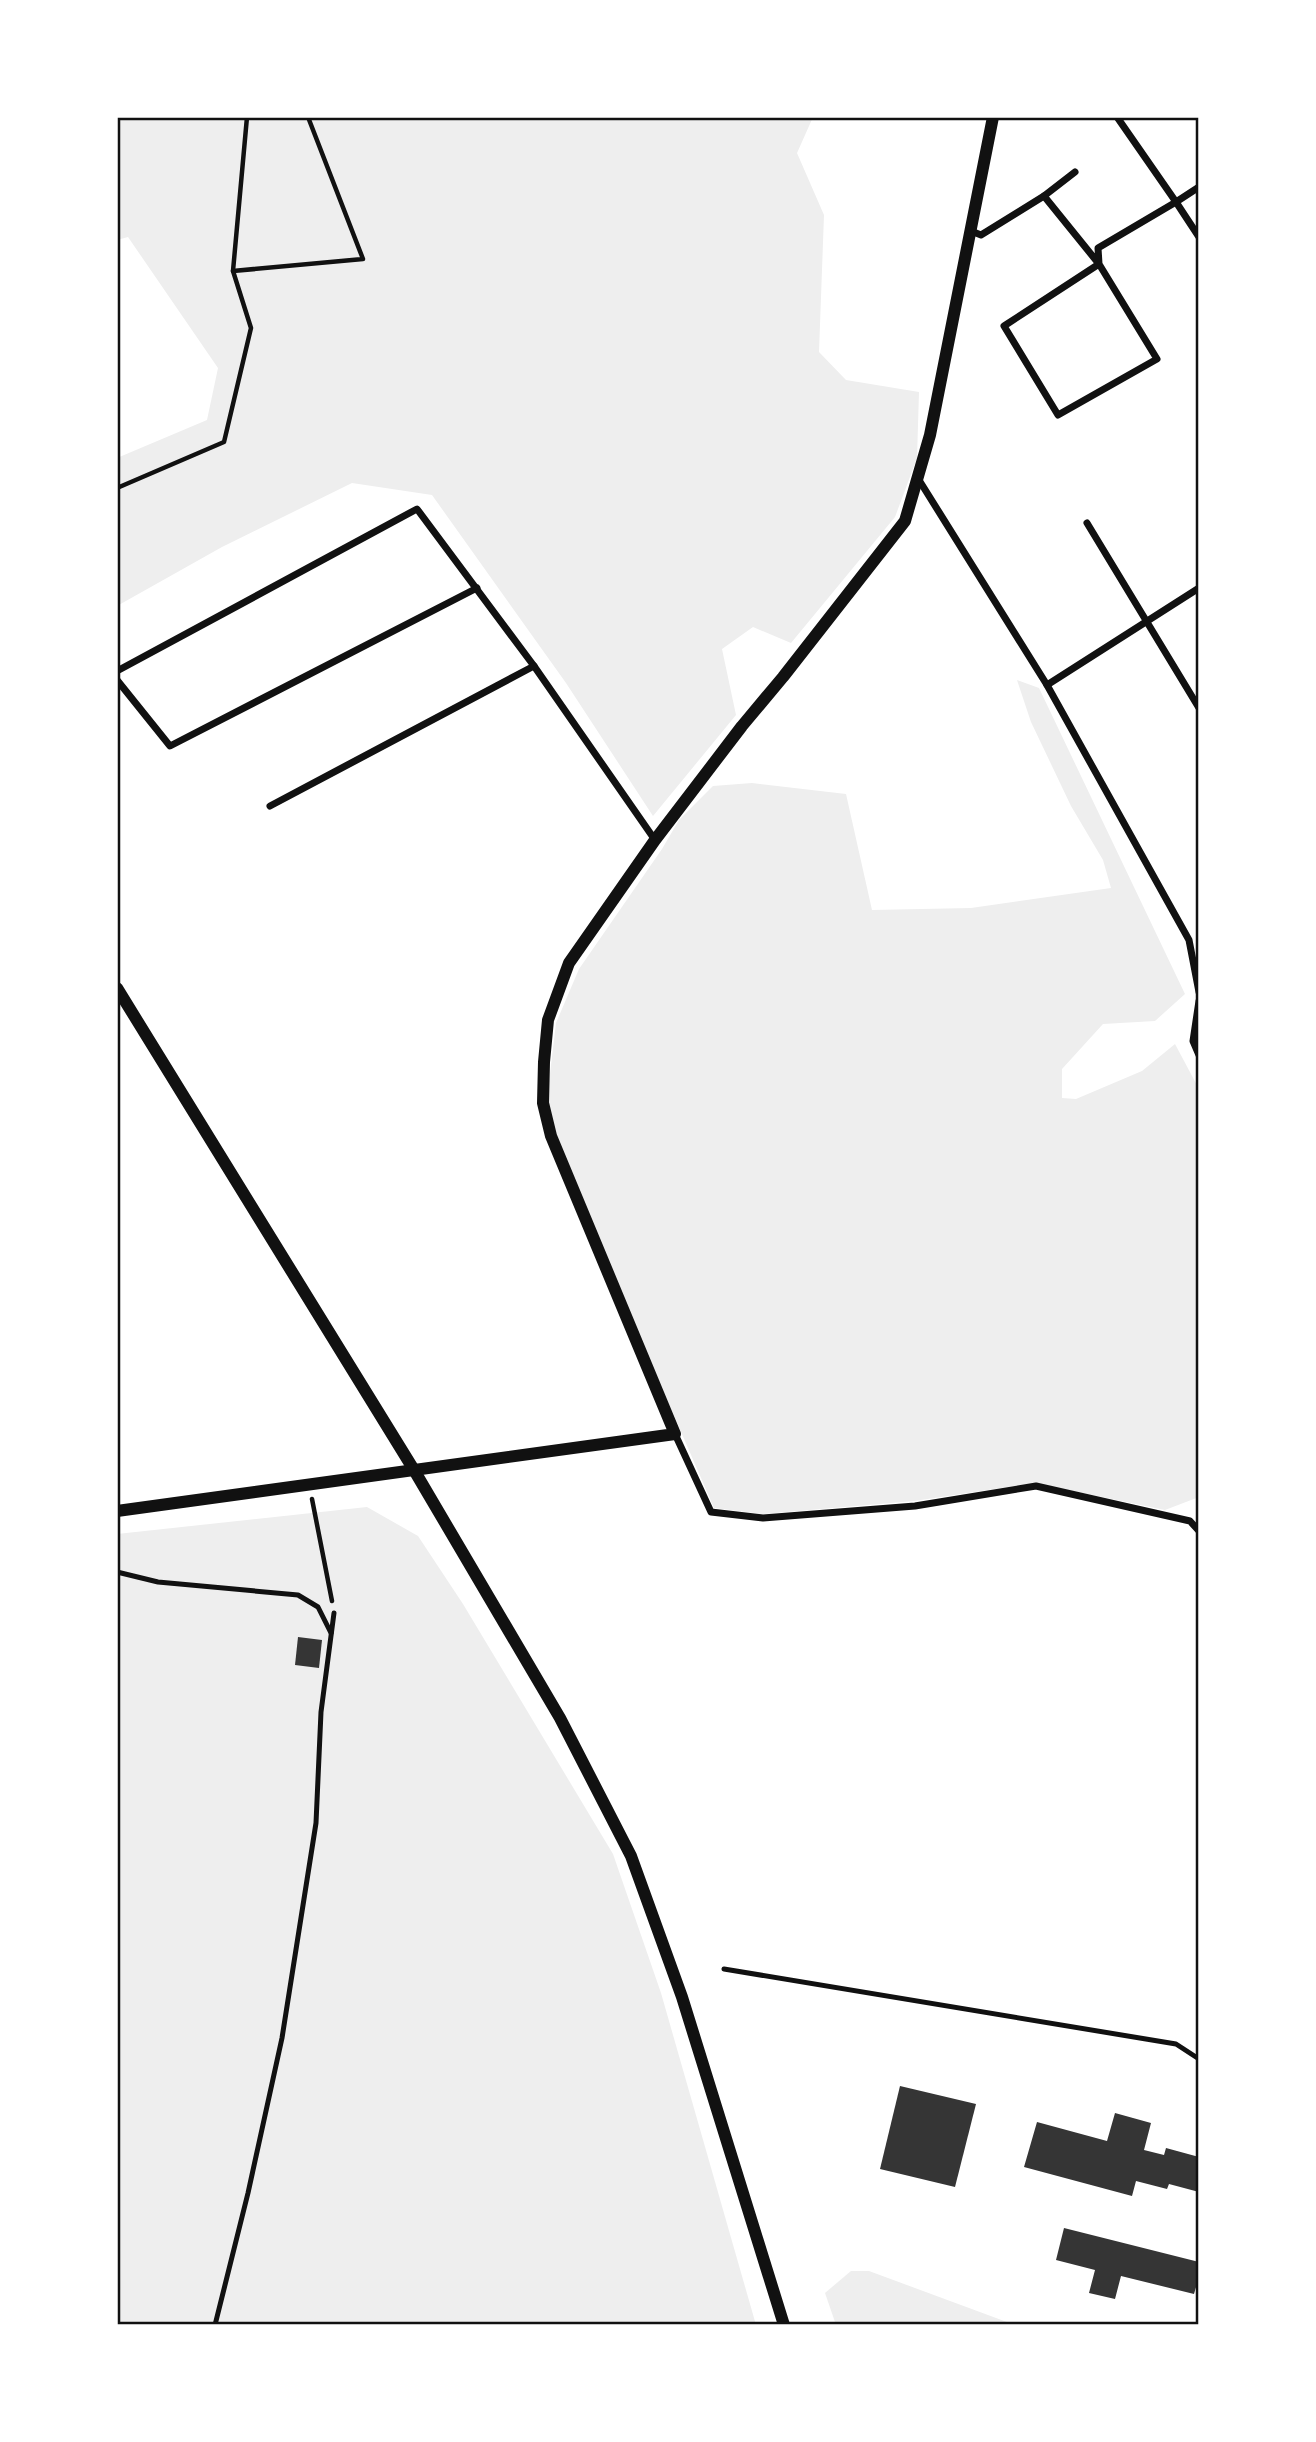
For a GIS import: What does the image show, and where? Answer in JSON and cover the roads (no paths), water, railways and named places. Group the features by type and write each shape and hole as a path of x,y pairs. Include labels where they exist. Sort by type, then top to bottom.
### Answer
{"street":[{"path":"993,117 930,435 905,521 655,840 569,963 548,1020 543,1104 551,1136 711,1512 763,1518 915,1506 1035,1486 1190,1521 1199,1531"},
{"path":"1117,117 1199,237"},
{"path":"971,231 981,236 1044,196 1075,172"},
{"path":"1099,264 1098,248 1199,187"},
{"path":"1044,196 1099,264 1157,359 1058,415 1004,326 1099,264"},
{"path":"919,480 1047,685 1189,940 1199,992"},
{"path":"117,671 417,509 534,666 655,840"},
{"path":"1087,523 1199,708"},
{"path":"1047,685 1199,588"},
{"path":"117,680 170,746 477,589"},
{"path":"270,806 534,666"},
{"path":"117,988 414,1470 560,1718 631,1856 682,1997 784,2325"},
{"path":"1199,1001 1193,1041 1199,1055"},
{"path":"117,1511 676,1433"}],"lane":[{"path":"117,1572 158,1582 298,1595 318,1607 332,1636"},
{"path":"215,2325 248,2193 282,2038 316,1823 321,1712 334,1613"},
{"path":"724,1969 1175,2044 1199,2059"}]}
